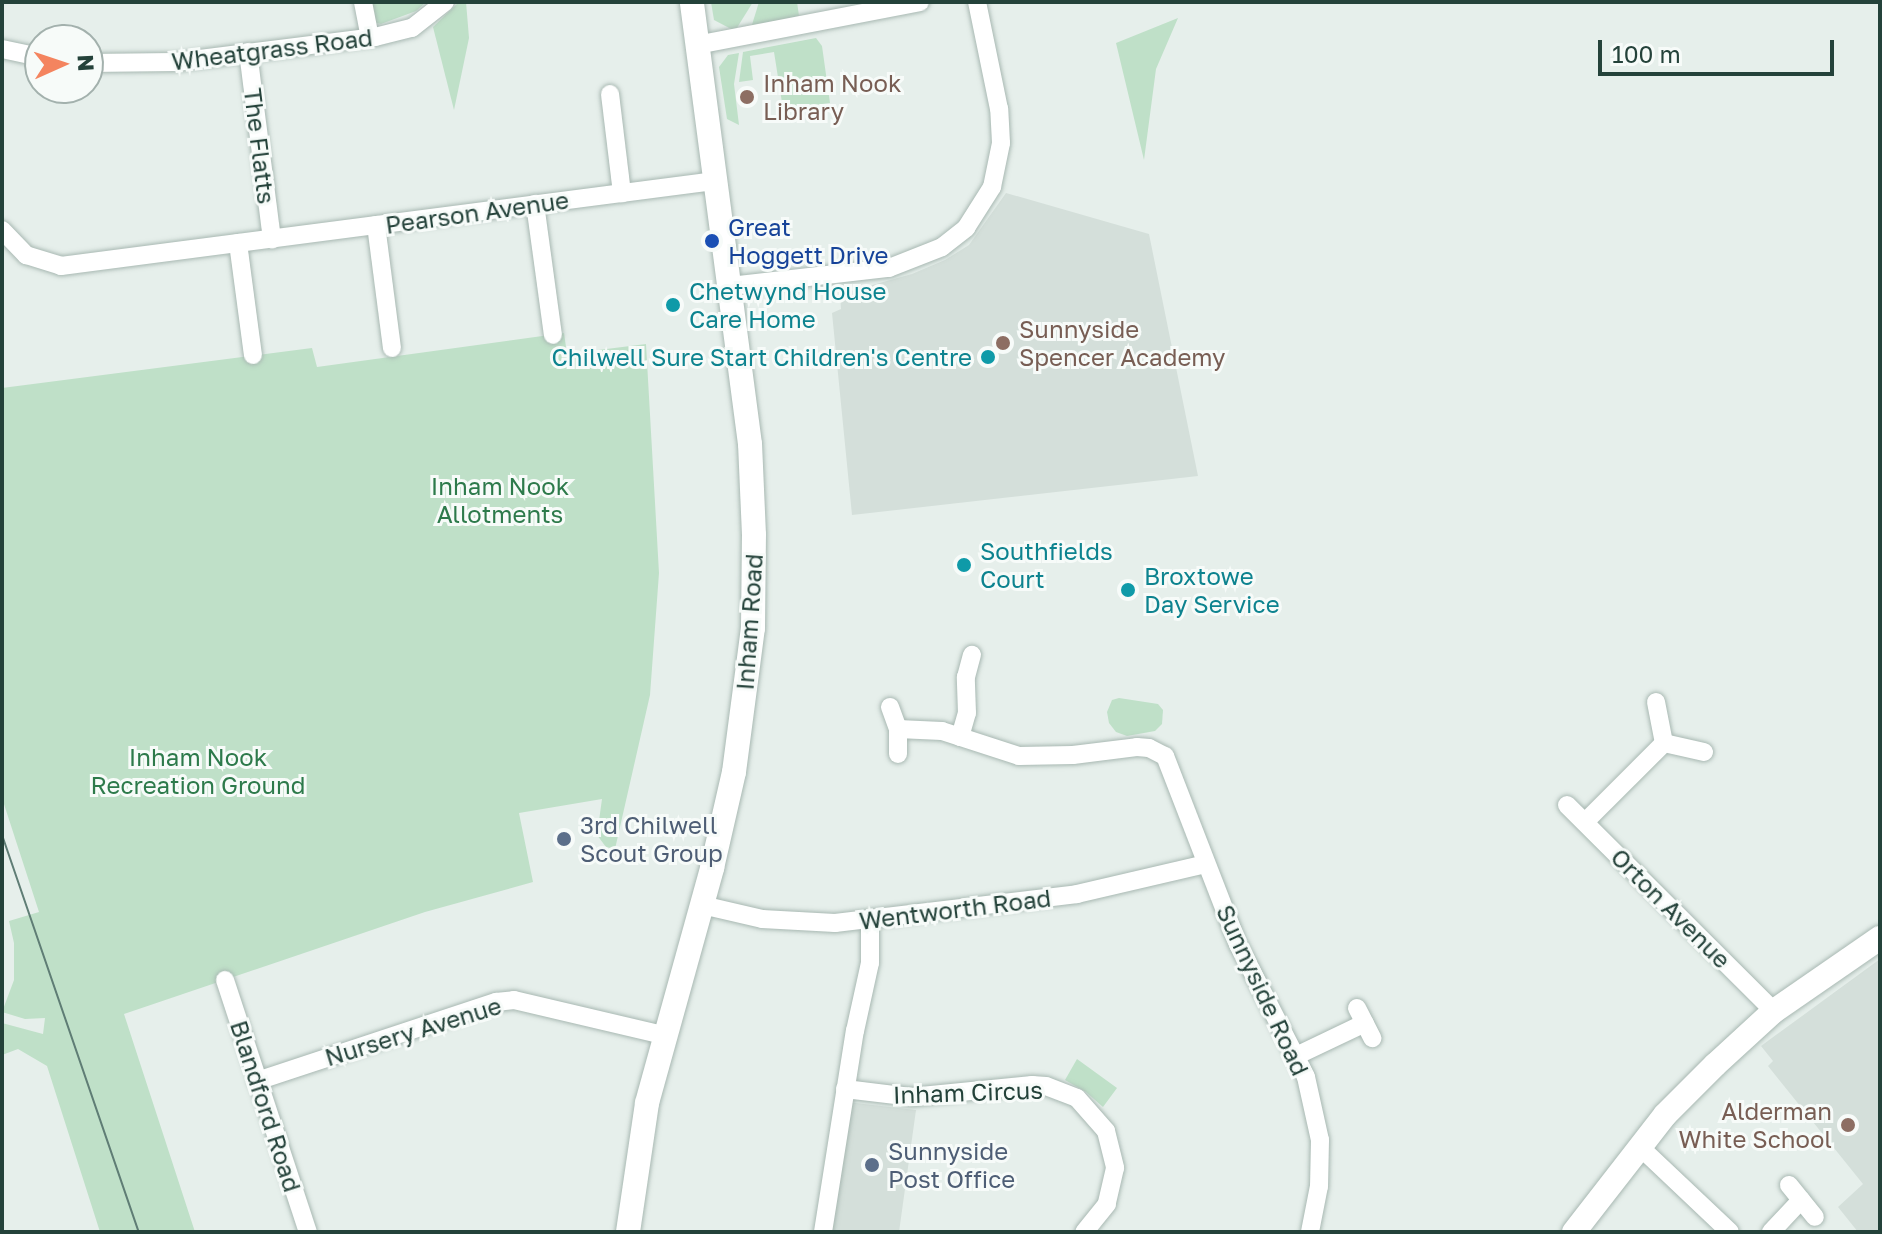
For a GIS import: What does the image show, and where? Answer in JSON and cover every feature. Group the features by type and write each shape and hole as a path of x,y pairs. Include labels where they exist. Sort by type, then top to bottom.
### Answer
{"street":[{"path":"363,2 370,37"},
{"name":"Wheatgrass Road","path":"104,63 176,62 370,37 412,28 445,2"},
{"name":"Inham Road","path":"628,1232 636,1163 663,1035 702,905 738,746 753,628 754,535 750,444 692,2"},
{"path":"697,45 920,2"},
{"path":"730,286 889,268 942,247 966,228 992,187 1001,143 999,109 977,2"},
{"path":"2,49 24,54"},
{"name":"The Flatts","path":"248,52 272,239"},
{"path":"610,94 622,193"},
{"name":"Pearson Avenue","path":"2,230 26,255 61,266 715,181"},
{"path":"535,204 553,335"},
{"path":"376,225 392,348"},
{"path":"238,243 253,355"},
{"path":"898,729 919,728 960,737 967,713 966,677 972,655"},
{"path":"1656,702 1664,743"},
{"path":"890,707 898,729 898,754"},
{"name":"Sunnyside Road","path":"960,737 1019,756 1073,755 1137,747 1165,756 1238,944 1298,1055 1320,1140 1319,1186 1310,1232"},
{"path":"1664,743 1704,752"},
{"path":"1585,822 1664,743"},
{"name":"Orton Avenue","path":"1567,805 1774,1011"},
{"name":"Wentworth Road","path":"702,905 762,919 803,924 870,921 1077,894 1206,864"},
{"path":"823,1232 845,1089 870,963 870,921"},
{"path":"1574,1232 1639,1146 1679,1100 1774,1011 1880,938"},
{"name":"Blandford Road","path":"225,980 308,1232"},
{"name":"Nursery Avenue","path":"257,1081 496,1002 514,1000 663,1035"},
{"path":"1298,1055 1365,1023"},
{"name":"Inham Circus","path":"845,1089 911,1097 1032,1085 1046,1086 1077,1098 1106,1131 1115,1168 1107,1204 1084,1232"},
{"path":"1639,1146 1730,1232"},
{"path":"1771,1232 1795,1192 1815,1217"}],"shaded area":[{"name":"Sunnyside Spencer Academy","path":"1006,193 1149,234 1198,476 852,515 832,313 841,309 840,294 912,274 945,260 969,245"},
{"name":"Alderman White School","path":"1880,959 1880,1232 1858,1232 1838,1207 1863,1184 1768,1066 1773,1061 1761,1046"},
{"path":"847,1102 916,1110 899,1232 830,1232"}],"green space":[{"path":"368,2 426,2 416,11 381,24 373,22"},
{"path":"459,2 466,2 469,38 454,110 433,27"},
{"path":"711,2 753,2 735,31 714,20"},
{"path":"759,2 797,2 799,16 751,28"},
{"path":"1178,18 1156,69 1144,160 1116,43"},
{"path":"816,38 822,46 830,103 783,109 774,52 750,56 753,80 739,82 743,52"},
{"path":"739,53 734,84 739,125 727,119 719,67 728,55"},
{"name":"Inham Nook Recreation Ground","path":"564,333 567,354 646,344 659,573 650,695 615,849 606,847 597,835 602,799 519,813 533,882 425,912 124,1014 195,1232 100,1232 47,1066 18,1049 2,1055 2,1023 43,1034 45,1018 25,1019 2,1012 14,980 14,943 9,921 39,912 2,798 2,388 312,348 317,367"},
{"path":"1119,698 1158,704 1163,710 1162,724 1155,731 1127,736 1116,732 1109,723 1107,712 1112,700"},
{"path":"1077,1059 1117,1088 1103,1107 1065,1080"}],"tram line":[{"path":"2,835 139,1232"}],"place":[{"name":"Inham Nook Library","path":"747,97"},
{"name":"Great Hoggett Drive","path":"712,241"},
{"name":"Chetwynd House Care Home","path":"673,305"},
{"name":"Sunnyside Spencer Academy","path":"1003,343"},
{"name":"Chilwell Sure Start Children's Centre","path":"988,357"},
{"name":"Southfields Court","path":"964,565"},
{"name":"Broxtowe Day Service","path":"1128,590"},
{"name":"3rd Chilwell Scout Group","path":"564,839"},
{"name":"Alderman White School","path":"1848,1125"},
{"name":"Sunnyside Post Office","path":"872,1165"}],"park label":[{"name":"Inham Nook Allotments","path":"500,500"}]}
